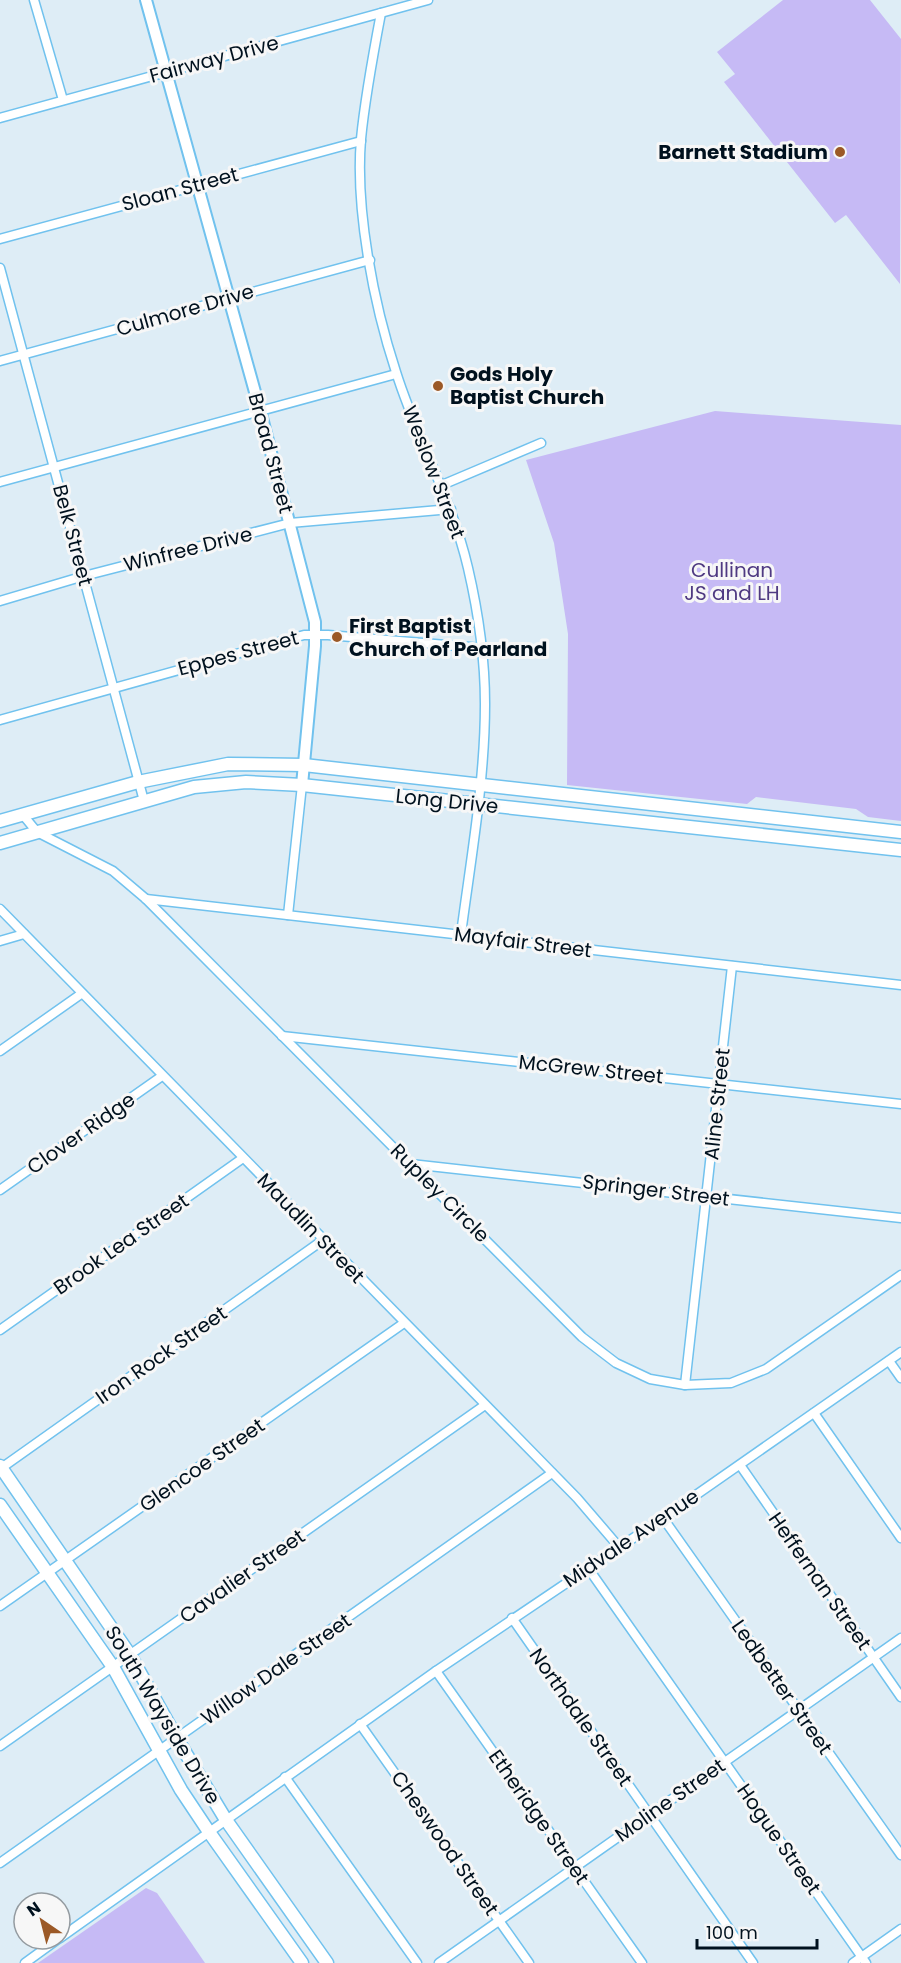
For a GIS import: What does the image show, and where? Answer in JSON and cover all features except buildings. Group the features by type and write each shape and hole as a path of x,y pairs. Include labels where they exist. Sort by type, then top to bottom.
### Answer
{"main road":[{"name":"Long Drive","path":"0,821 138,782 228,764 304,765 901,832"},
{"path":"382,794 386,775"},
{"name":"Long Drive","path":"0,843 194,787 246,782 302,785 901,850"},
{"path":"567,814 569,796"},
{"path":"668,824 670,807"},
{"path":"780,836 783,819"},
{"path":"881,848 884,831"},
{"name":"South Wayside Drive","path":"1,1468 130,1655 226,1820 327,1963"},
{"name":"South Wayside Drive","path":"0,1505 113,1667 209,1832 302,1963"},
{"path":"285,1940 303,1928"}],"street":[{"path":"34,0 63,100"},
{"name":"Broad Street","path":"146,0 260,410 290,523 315,634 288,915"},
{"name":"Fairway Drive","path":"0,118 428,0"},
{"name":"Weslow Street","path":"381,13 361,141 363,198 370,260 381,320 396,374 451,509 468,568 482,648 485,704 478,804 461,934"},
{"name":"Sloan Street","path":"0,239 361,141"},
{"name":"Culmore Drive","path":"0,361 370,260"},
{"name":"Belk Street","path":"0,268 144,801"},
{"path":"0,482 396,374"},
{"path":"442,485 541,443"},
{"name":"Winfree Drive","path":"0,601 84,576 290,523 451,509"},
{"name":"Eppes Street","path":"0,720 112,687 315,634 482,648"},
{"name":"Rupley Circle","path":"23,815 37,832 113,871 146,899 582,1337 625,1367 650,1379 685,1385 731,1383 766,1369 901,1275"},
{"name":"Mayfair Street","path":"146,899 901,985"},
{"name":"Maudlin Street","path":"0,909 552,1473 619,1547"},
{"path":"0,941 24,934"},
{"name":"Aline Street","path":"685,1385 732,966"},
{"path":"0,1051 81,994"},
{"name":"McGrew Street","path":"282,1036 901,1104"},
{"name":"Clover Ridge","path":"0,1190 162,1076"},
{"name":"Brook Lea Street","path":"0,1330 243,1158"},
{"name":"Springer Street","path":"411,1164 901,1218"},
{"name":"Iron Rock Street","path":"1,1468 323,1240"},
{"name":"Glencoe Street","path":"0,1606 404,1323"},
{"name":"Midvale Avenue","path":"226,1820 512,1618 663,1518 901,1352"},
{"path":"889,1360 901,1378"},
{"name":"Cavalier Street","path":"0,1746 484,1405"},
{"path":"814,1413 901,1538"},
{"name":"Heffernan Street","path":"740,1465 901,1696"},
{"name":"Willow Dale Street","path":"0,1863 552,1473"},
{"name":"Ledbetter Street","path":"663,1518 901,1855"},
{"name":"Hogue Street","path":"588,1568 864,1960"},
{"name":"Northdale Street","path":"512,1618 753,1963"},
{"name":"Moline Street","path":"439,1963 901,1638"},
{"name":"Etheridge Street","path":"436,1671 642,1963"},
{"name":"Cheswood Street","path":"360,1724 529,1963"},
{"path":"285,1777 417,1963"},
{"path":"72,1929 226,1820"},
{"path":"853,1963 864,1960 901,1929"},
{"path":"25,1963 41,1951"}],"green space":[{"name":"Barnett Stadium","path":"783,0 870,0 901,39 900,284 846,215 835,223 724,82 735,74 717,52"},
{"name":"Cullinan JS and LH","path":"715,411 901,425 901,821 868,817 856,809 756,797 747,804 567,785 568,634 554,543 526,460"},
{"path":"146,1888 157,1893 205,1963 38,1963 55,1951 72,1951 72,1939"}],"place":[{"name":"Barnett Stadium","path":"840,152"},
{"name":"Gods Holy Baptist Church","path":"438,386"},
{"name":"First Baptist Church of Pearland","path":"337,637"}]}
